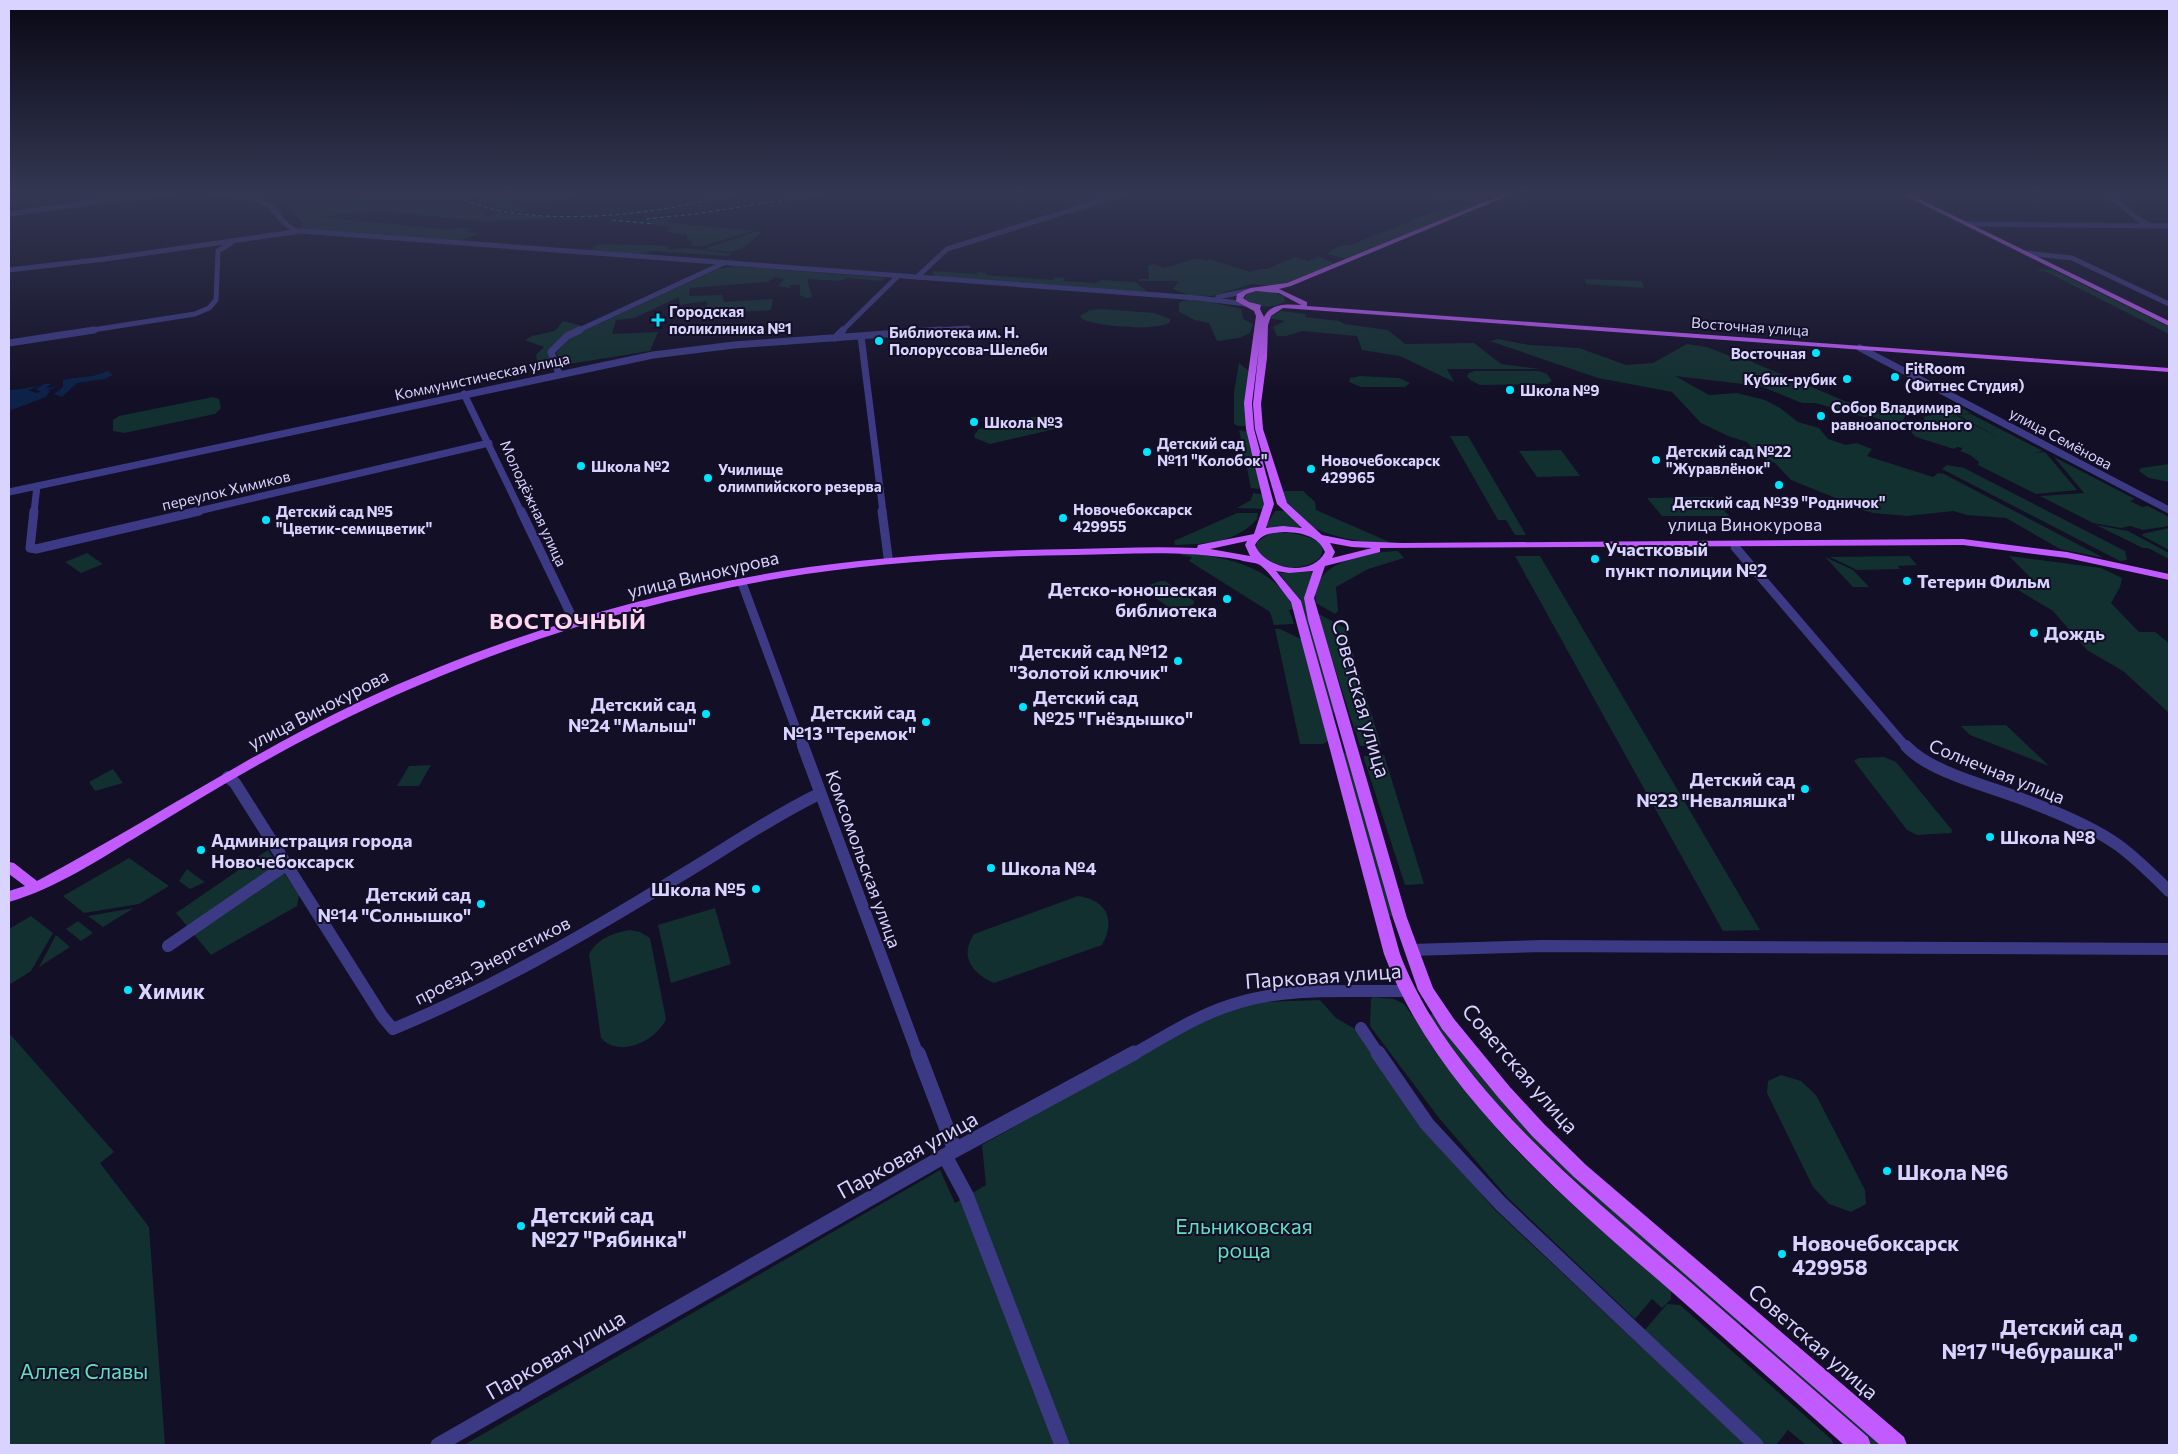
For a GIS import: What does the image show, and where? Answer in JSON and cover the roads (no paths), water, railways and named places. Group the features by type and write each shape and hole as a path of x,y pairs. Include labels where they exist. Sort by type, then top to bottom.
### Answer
{"main road":[{"path":"1316,536 1282,504 1259,429 1257,404 1263,358 1259,313 1239,297 1247,291 1285,287 1356,260"},
{"path":"2040,260 2169,324"},
{"path":"1263,563 1250,549 1251,542 1258,535 1269,504 1250,429 1248,410 1261,329 1268,315 1281,306 1290,303 1290,291 1351,262"},
{"name":"Восточная улица","path":"1264,289 1280,291 1308,305 1328,308"},
{"name":"Восточная улица","path":"1248,305 1265,308 1281,306 1328,308 2169,370"},
{"name":"улица Винокурова","path":"9,896 30,882 339,714 445,668 575,623 741,581 888,559 1054,548 1203,547 1224,544 1274,529 1288,529 1316,536 1370,545 1943,546 2004,549 2087,561 2169,578"},
{"name":"Советская улица","path":"1316,536 1327,544 1330,552 1327,560 1321,564 1311,590 1311,608 1411,950 1426,990 1448,1024 1473,1056 1552,1144 1634,1219 1896,1445"},
{"name":"улица Винокурова","path":"918,556 997,553 1200,551 1291,570 1306,570 1366,552 1403,548 1626,545"},
{"name":"Советская улица","path":"1263,563 1292,594 1301,614 1390,945 1406,991 1429,1030 1524,1145 1574,1194 1860,1445"},
{"name":"улица Винокурова","path":"9,896 40,886 66,872 225,775"},
{"path":"9,867 30,882"},
{"name":"Парковая улица","path":"1406,991 1426,990"}],"street":[{"path":"9,270 98,260"},
{"path":"9,343 180,318 202,312 213,306 216,300 218,260"},
{"path":"682,260 1198,298 1248,305"},
{"path":"917,277 935,260"},
{"path":"2076,260 2169,304"},
{"path":"559,374 551,352 566,336 724,263"},
{"path":"835,338 898,276"},
{"path":"1198,298 1247,291"},
{"name":"Коммунистическая улица","path":"9,492 559,374 674,352 968,328"},
{"path":"861,336 888,559"},
{"name":"улица Семёнова","path":"1860,348 2169,510"},
{"name":"Молодёжная улица","path":"464,394 575,623"},
{"name":"переулок Химиков","path":"37,486 30,548 36,549 489,443"},
{"name":"Солнечная улица","path":"1734,545 1907,750 1916,757 1946,771 2031,802 2086,827 2116,844 2141,863 2169,891"},
{"name":"Комсомольская улица","path":"741,581 950,1153 1062,1445"},
{"name":"проезд Энергетиков","path":"225,775 235,783 382,1016 393,1029 441,1010 507,976 603,922 819,794"},
{"path":"168,946 286,865"},
{"path":"1411,950 1557,946 2169,949"},
{"name":"Парковая улица","path":"438,1445 950,1153 1227,1005 1260,997 1292,994 1406,991"},
{"path":"1361,1028 1427,1124 1501,1204 1756,1445"}],"water":[{"path":"108,371 113,375 104,379 77,383 62,397 54,394 63,387 63,380 93,376"},
{"path":"44,384 52,384 47,388 59,386 48,390 50,391 46,397 9,411 9,390 39,386 28,390 36,393 41,392 36,389"}],"place":[{"name":"Городская поликлиника №1","path":"658,320"},
{"name":"Библиотека им. Н. Полоруссова-Шелеби","path":"879,341"},
{"name":"Восточная","path":"1816,353"},
{"name":"FitRoom (Фитнес Студия)","path":"1895,377"},
{"name":"Кубик-рубик","path":"1847,379"},
{"name":"Школа №9","path":"1510,390"},
{"name":"Собор Владимира равноапостольного","path":"1821,416"},
{"name":"Школа №3","path":"974,422"},
{"name":"Детский сад №11 \"Колобок\"","path":"1147,452"},
{"name":"Детский сад №22 \"Журавлёнок\"","path":"1656,460"},
{"name":"Школа №2","path":"581,466"},
{"name":"Новочебоксарск 429965","path":"1311,469"},
{"name":"Училище олимпийского резерва","path":"708,478"},
{"name":"Детский сад №39 \"Родничок\"","path":"1779,485"},
{"name":"Новочебоксарск 429955","path":"1063,518"},
{"name":"Детский сад №5 \"Цветик-семицветик\"","path":"266,520"},
{"name":"Участковый пункт полиции №2","path":"1595,559"},
{"name":"Тетерин Фильм","path":"1907,581"},
{"name":"Детско-юношеская библиотека","path":"1227,599"},
{"name":"Дождь","path":"2034,633"},
{"name":"Детский сад №12 \"Золотой ключик\"","path":"1178,661"},
{"name":"Детский сад №25 \"Гнёздышко\"","path":"1023,707"},
{"name":"Детский сад №24 \"Малыш\"","path":"706,714"},
{"name":"Детский сад №13 \"Теремок\"","path":"926,722"},
{"name":"Детский сад №23 \"Неваляшка\"","path":"1805,789"},
{"name":"Школа №8","path":"1990,837"},
{"name":"Администрация города Новочебоксарск","path":"201,850"},
{"name":"Школа №4","path":"991,868"},
{"name":"Школа №5","path":"756,889"},
{"name":"Детский сад №14 \"Солнышко\"","path":"481,904"},
{"name":"Химик","path":"128,990"},
{"name":"Школа №6","path":"1887,1171"},
{"name":"Детский сад №27 \"Рябинка\"","path":"521,1226"},
{"name":"Новочебоксарск 429958","path":"1782,1254"},
{"name":"Детский сад №17 \"Чебурашка\"","path":"2133,1338"}],"district":[{"name":"ВОСТОЧНЫЙ","path":"568,620"}],"park label":[{"name":"Ельниковская роща","path":"1244,1237"},
{"name":"Аллея Славы","path":"84,1370"}]}
